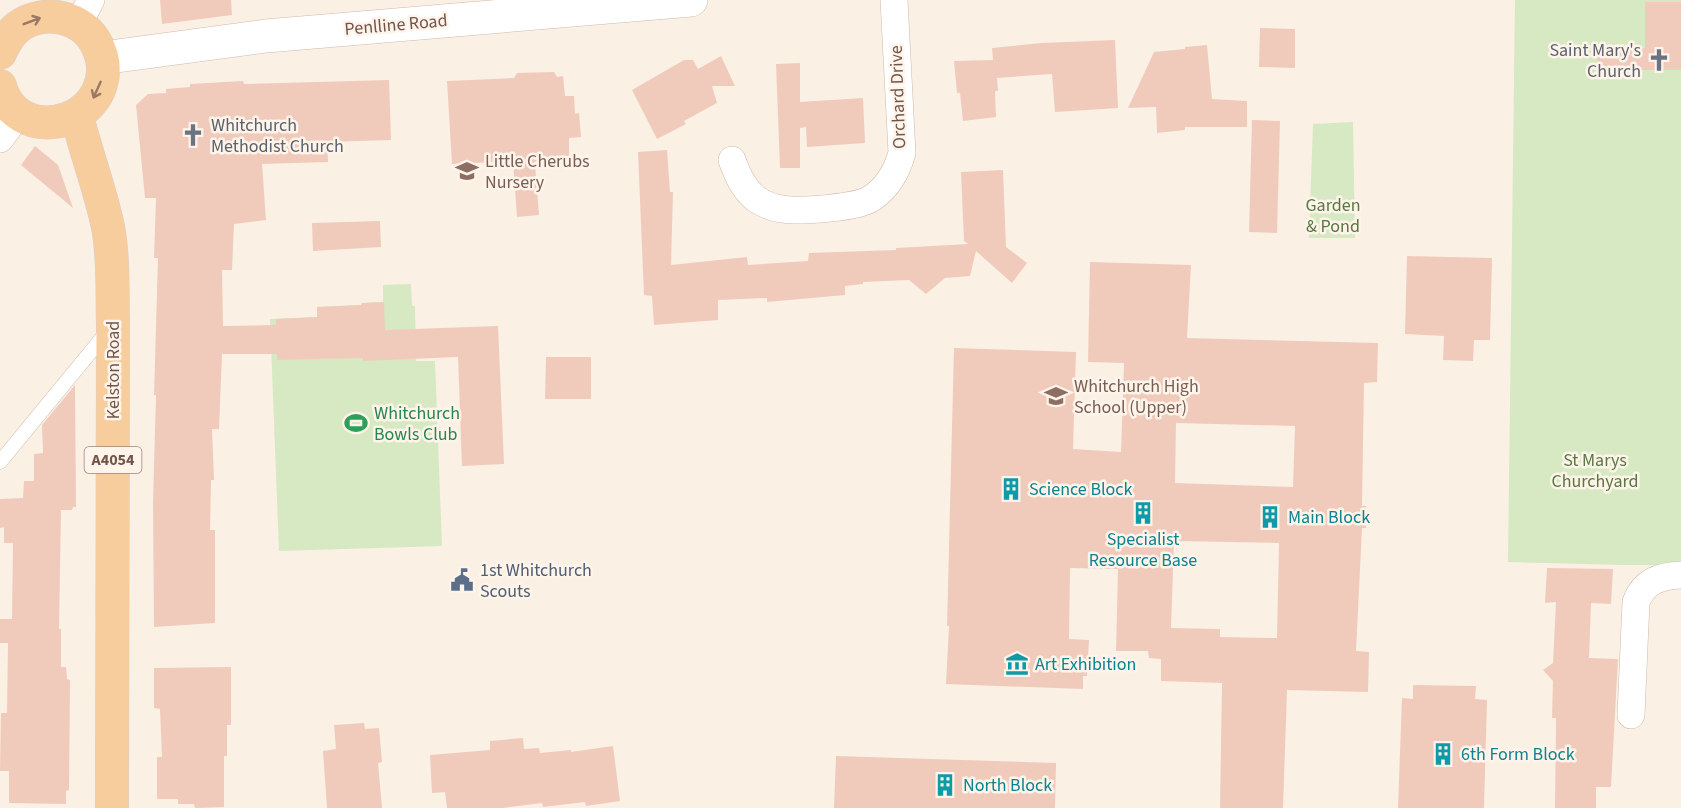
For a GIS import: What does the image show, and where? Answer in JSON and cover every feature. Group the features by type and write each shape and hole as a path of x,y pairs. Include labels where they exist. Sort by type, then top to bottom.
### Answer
{"main road":[{"path":"0,53 17,28 32,19 49,16 66,19 84,12 102,58 104,72 100,89 91,104 77,116 60,122 43,123 25,117 11,106 0,86"},
{"name":"Kelston Road","path":"77,116 102,200 112,259 112,808"}],"street":[{"name":"Penlline Road","path":"102,58 266,36 691,0"},
{"name":"Orchard Drive","path":"732,160 742,185 757,199 769,206 784,209 848,206 871,199 882,190 898,167 902,153 894,0"},
{"path":"0,139 19,113"},
{"path":"1631,715 1636,602 1640,592 1658,578 1681,575"}],"lane":[{"path":"0,462 113,324"}],"green space":[{"name":"St Marys Churchyard","path":"1515,0 1681,0 1681,565 1508,562"},
{"name":"Garden & Pond","path":"1353,122 1355,238 1309,238 1313,124"},
{"name":"Whitchurch Bowls Club","path":"411,284 412,306 415,306 416,361 435,361 442,546 279,551 270,319 317,317 317,307 383,302 383,285"}],"building":[{"path":"160,0 231,0 232,15 162,24"},
{"name":"Saint Mary's Church","path":"1645,2 1681,2 1681,70 1598,70 1597,55 1645,48"},
{"path":"1260,28 1295,29 1295,68 1259,67"},
{"path":"1115,40 1118,108 1055,112 1052,74 997,78 996,117 963,121 954,61 993,60 992,48"},
{"path":"1207,45 1212,99 1247,101 1247,127 1185,127 1185,130 1157,133 1156,107 1128,108 1154,52"},
{"path":"721,56 735,86 712,86 717,103 684,121 686,124 657,139 632,90 684,60 693,60 698,69"},
{"path":"800,63 800,102 863,98 865,143 807,147 806,127 800,128 800,168 780,168 776,64"},
{"path":"554,72 557,77 563,76 565,96 574,96 575,114 579,113 581,137 569,138 569,159 535,164 539,215 517,217 513,161 452,164 447,81 514,78 517,73"},
{"path":"389,80 391,140 327,142 328,162 262,164 266,220 234,224 232,270 222,270 223,326 276,325 276,319 317,317 317,307 384,302 385,330 498,326 504,464 462,466 458,357 363,361 363,358 277,360 277,354 222,354 219,429 212,429 214,480 211,480 210,530 215,530 215,623 154,627 153,502 156,395 154,395 158,258 154,258 156,198 145,198 136,105 148,94 166,93 166,89 190,87 190,84 243,81 244,84"},
{"path":"1252,120 1280,121 1277,233 1249,232"},
{"path":"35,146 58,165 73,208 21,165"},
{"path":"667,150 670,192 673,192 671,265 747,257 748,265 808,261 809,253 896,250 896,248 968,244 964,241 961,172 1003,170 1006,247 1027,263 1012,283 976,251 970,276 945,278 926,294 909,280 863,282 863,284 845,286 845,295 767,302 767,298 718,300 718,320 654,325 652,296 644,295 638,152"},
{"path":"380,221 381,247 313,251 312,223"},
{"path":"1407,256 1492,258 1490,340 1474,340 1473,361 1443,360 1444,336 1405,334"},
{"path":"1090,262 1191,265 1187,338 1378,343 1377,382 1364,383 1362,506 1366,506 1366,528 1362,528 1356,651 1369,652 1368,692 1287,690 1283,808 1220,808 1222,683 1161,681 1161,659 1149,658 1148,651 1116,651 1118,569 1070,568 1069,639 1089,640 1087,676 1083,676 1083,689 946,684 954,348 1076,352 1073,449 1121,452 1124,363 1088,362","holes":["1176,423 1295,426 1293,487 1175,483","1174,541 1279,543 1277,638 1220,637 1220,629 1171,628"]},
{"path":"546,357 591,357 591,399 545,399"},
{"path":"75,385 76,507 72,510 61,510 59,629 61,629 61,667 66,667 67,679 70,680 69,790 66,791 66,804 9,803 9,771 0,771 1,713 7,713 8,643 0,643 0,619 12,619 13,543 4,543 4,527 0,528 0,499 23,498 24,481 34,481 34,454 43,453 42,425"},
{"path":"1547,568 1613,569 1611,604 1591,603 1589,658 1618,659 1611,787 1596,787 1596,808 1555,808 1556,718 1552,718 1553,681 1543,670 1553,663 1556,602 1545,603"},
{"path":"231,667 231,725 227,725 227,756 224,756 224,807 195,808 194,804 178,804 178,799 157,799 157,757 162,757 160,709 154,708 154,668"},
{"name":"6th Form Block","path":"1413,685 1476,686 1475,699 1487,700 1484,808 1398,808 1402,698 1413,699"},
{"path":"364,723 365,729 379,728 382,762 378,763 382,808 327,808 323,751 336,749 334,725"},
{"path":"523,738 524,749 539,748 540,753 571,750 571,752 613,746 620,801 586,806 585,802 543,807 542,803 503,808 447,808 445,792 432,793 430,755 490,750 490,741"},
{"name":"North Block","path":"836,756 1056,763 1055,808 834,808"}],"place":[{"name":"Saint Mary's Church","path":"1659,60"},
{"name":"Whitchurch Methodist Church","path":"193,135"},
{"name":"Little Cherubs Nursery","path":"467,171"},
{"name":"Whitchurch High School (Upper)","path":"1056,396"},
{"name":"Whitchurch Bowls Club","path":"356,423"},
{"name":"Science Block","path":"1011,489"},
{"name":"Specialist Resource Base","path":"1143,513"},
{"name":"Main Block","path":"1270,517"},
{"name":"1st Whitchurch Scouts","path":"462,580"},
{"name":"Art Exhibition","path":"1017,664"},
{"name":"6th Form Block","path":"1443,754"},
{"name":"North Block","path":"945,785"}]}
